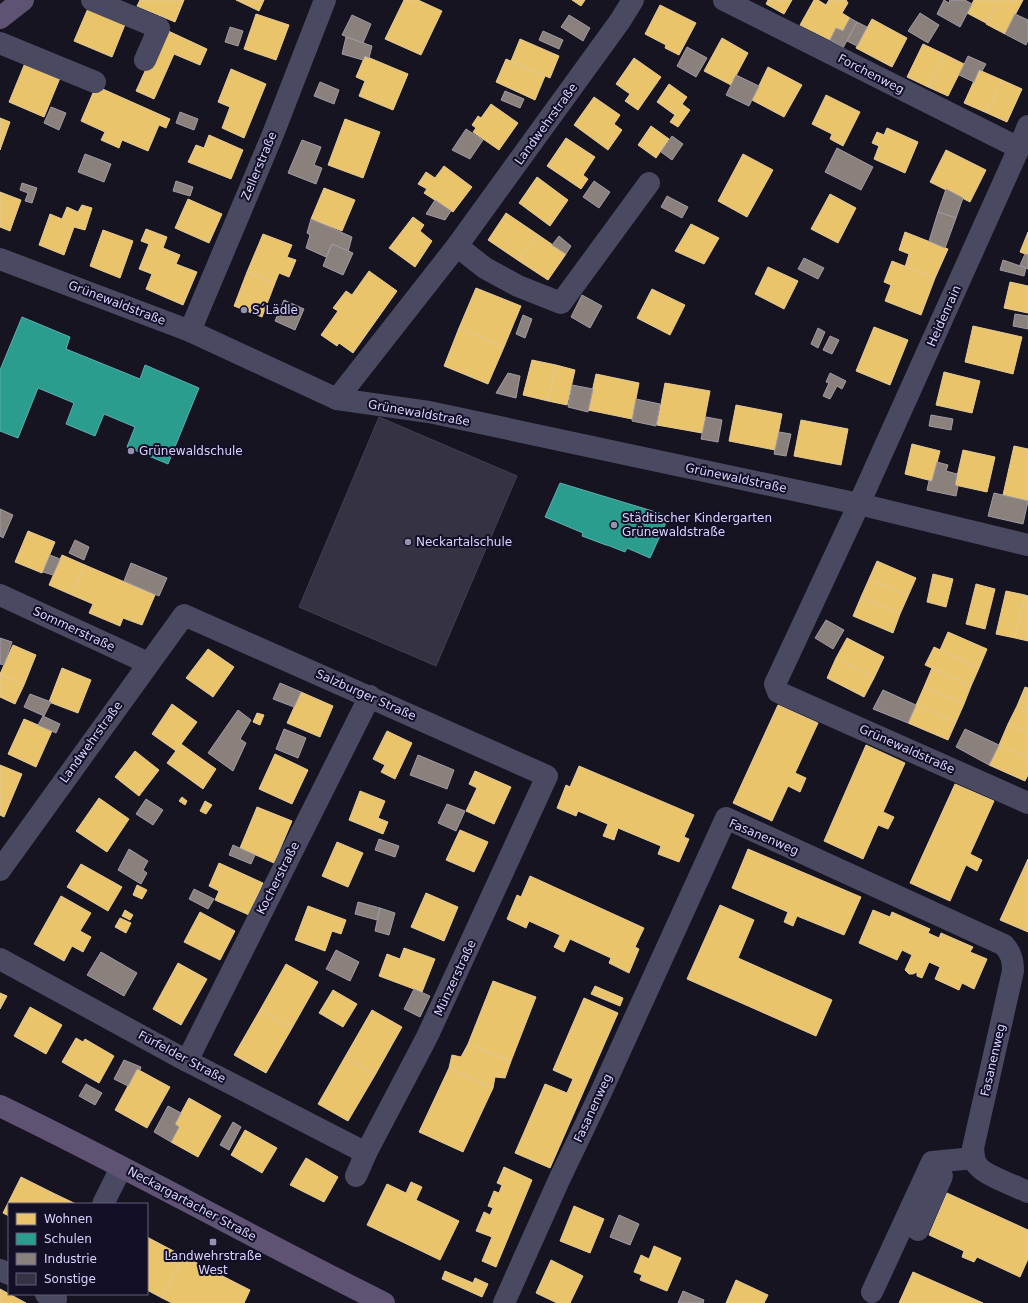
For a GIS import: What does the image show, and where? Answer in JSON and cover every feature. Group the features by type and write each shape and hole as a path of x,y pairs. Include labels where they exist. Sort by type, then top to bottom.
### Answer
{"main road":[{"path":"0,18 23,0"},
{"name":"Neckargartacher Straße","path":"0,1106 64,1137 307,1265 384,1303"}],"street":[{"path":"92,0 159,28 146,60"},
{"name":"Zellerstraße","path":"190,331 273,134 325,0"},
{"name":"Landwehrstraße","path":"337,399 457,246 620,21 633,0"},
{"name":"Forchenweg","path":"724,0 1019,148"},
{"path":"0,43 96,82"},
{"name":"Heidenrain","path":"859,504 1028,126"},
{"path":"457,246 492,272 518,286 561,303 649,183"},
{"name":"Grünewaldstraße","path":"0,258 190,331 337,399 430,412 859,504 1028,545"},
{"name":"Grünewaldstraße","path":"859,504 774,684 778,692 1028,803"},
{"name":"Sommerstraße","path":"0,595 148,663"},
{"name":"Landwehrstraße","path":"4,857 184,615"},
{"name":"Salzburger Straße","path":"184,615 370,696 547,776"},
{"name":"Kocherstraße","path":"186,1060 370,696"},
{"name":"Münzerstraße","path":"356,1176 366,1153 427,1037 547,776"},
{"name":"Fasanenweg","path":"504,1303 726,818 1004,945 1010,952 1013,961 1013,971 973,1148 974,1158"},
{"name":"Fürfelder Straße","path":"0,959 186,1060 366,1153"},
{"path":"872,1292 932,1162 974,1158 978,1167 985,1172 1028,1192"},
{"path":"918,1230 949,1160"},
{"path":"104,1203 121,1168"}],"building: Wohnen":[{"path":"140,0 184,0 175,22 137,6"},
{"path":"236,0 264,0 259,11"},
{"path":"404,0 418,0 442,11 421,55 385,39"},
{"path":"572,0 585,0 581,6"},
{"path":"768,0 792,0 784,14 766,4"},
{"path":"814,0 818,0 826,5 829,0 846,0 848,3 842,13 850,18 843,31 836,28 830,40 800,25"},
{"path":"974,0 999,0 986,23 967,13"},
{"path":"999,0 1023,0 1005,34 986,24"},
{"path":"660,5 696,23 679,55 665,48 666,45 645,34"},
{"path":"89,6 126,22 112,57 74,41"},
{"path":"256,14 289,25 276,60 244,49"},
{"path":"872,19 907,38 892,67 856,48"},
{"path":"164,29 207,49 200,65 174,54 154,99 136,91"},
{"path":"722,38 748,53 731,85 704,71"},
{"path":"520,39 559,56 550,78 511,61"},
{"path":"923,44 944,54 928,87 907,77"},
{"path":"944,54 964,64 948,96 928,87"},
{"path":"365,56 408,74 393,110 359,96 365,81 356,77"},
{"path":"634,58 661,77 638,110 625,101 630,94 616,84"},
{"path":"506,59 545,76 535,100 496,82"},
{"path":"25,63 60,78 44,117 9,102"},
{"path":"768,67 802,85 784,117 752,100"},
{"path":"231,69 266,84 244,138 222,128 230,107 218,102"},
{"path":"979,70 1002,80 987,113 964,103"},
{"path":"1002,80 1022,89 1007,122 987,113"},
{"path":"669,84 687,97 682,104 690,110 678,127 670,122 675,115 657,102"},
{"path":"96,86 170,119 166,128 159,125 148,151 122,140 119,148 101,140 105,132 81,121"},
{"path":"826,95 860,112 843,146 830,139 832,134 812,124"},
{"path":"594,97 620,115 614,124 622,130 608,150 574,125"},
{"path":"491,104 518,123 499,150 473,132 476,128 472,125 478,116 481,118"},
{"path":"0,118 10,122 0,150"},
{"path":"345,119 380,132 363,178 328,165"},
{"path":"651,126 669,139 656,158 638,145"},
{"path":"887,128 918,142 905,173 874,159 879,146 872,143 877,132 884,135"},
{"path":"209,135 243,150 231,179 188,162 196,145 204,148"},
{"path":"566,138 595,157 583,175 588,179 581,189 547,166"},
{"path":"946,150 986,170 970,202 930,182"},
{"path":"743,154 773,170 747,217 718,201"},
{"path":"444,166 472,187 453,212 424,193 427,189 418,184 426,172 435,178"},
{"path":"537,177 568,200 550,226 519,203"},
{"path":"324,188 355,200 342,231 311,219"},
{"path":"0,192 21,200 10,231 0,227"},
{"path":"830,194 856,208 838,243 811,229"},
{"path":"188,199 222,214 209,243 175,228"},
{"path":"82,205 92,208 85,230 74,227 64,255 39,245 50,214 62,219 67,207 78,212"},
{"path":"506,213 537,234 519,261 488,240"},
{"path":"413,217 424,225 420,231 432,241 415,267 389,248"},
{"path":"691,224 719,238 704,264 675,251"},
{"path":"146,229 167,237 163,248 180,255 176,264 197,272 183,305 146,289 152,274 139,269 149,244 141,241"},
{"path":"103,230 133,241 120,278 90,266"},
{"path":"905,232 948,249 935,278 905,267 909,254 899,250"},
{"path":"1028,232 1028,255 1020,252"},
{"path":"263,234 292,245 287,257 296,260 289,277 279,273 275,283 247,272"},
{"path":"537,234 566,254 548,280 519,261"},
{"path":"892,261 935,278 921,315 885,301 891,285 884,282"},
{"path":"768,267 798,281 784,309 755,294"},
{"path":"369,271 397,291 353,353 339,343 337,346 321,335 338,311 333,308 346,291 352,295"},
{"path":"247,272 275,283 262,317 234,306"},
{"path":"1010,282 1028,286 1028,313 1004,308"},
{"path":"476,288 521,306 504,347 459,328"},
{"path":"652,289 685,305 670,335 637,318"},
{"path":"973,326 1022,337 1013,374 965,362"},
{"path":"874,327 908,340 890,385 856,371"},
{"path":"459,328 504,347 488,384 444,366"},
{"path":"532,360 556,365 548,401 523,395"},
{"path":"556,365 575,370 567,405 548,401"},
{"path":"944,372 980,381 972,413 936,405"},
{"path":"596,374 639,383 632,419 588,410"},
{"path":"665,383 710,391 702,433 657,425"},
{"path":"736,405 782,414 775,450 729,441"},
{"path":"801,420 848,429 841,465 794,456"},
{"path":"912,444 940,451 932,481 905,474"},
{"path":"1014,446 1028,449 1028,501 1003,495"},
{"path":"963,450 995,457 987,492 955,485"},
{"path":"28,531 55,542 42,573 15,562"},
{"path":"62,555 85,565 72,595 49,585"},
{"path":"877,561 916,578 908,596 869,579"},
{"path":"85,565 155,595 142,625 123,618 120,626 89,613 93,604 72,595"},
{"path":"933,574 953,579 946,607 927,602"},
{"path":"869,579 908,596 900,614 861,597"},
{"path":"976,584 995,589 985,629 966,624"},
{"path":"1006,591 1025,595 1015,638 996,634"},
{"path":"1025,595 1028,596 1028,641 1015,638"},
{"path":"861,597 900,614 893,633 853,616"},
{"path":"948,632 987,649 979,668 940,650"},
{"path":"847,638 884,657 874,678 836,658"},
{"path":"13,645 36,655 24,685 0,674"},
{"path":"934,647 979,668 971,686 925,665"},
{"path":"208,649 234,667 213,697 186,678"},
{"path":"836,658 874,678 864,697 827,678"},
{"path":"62,668 91,680 78,713 49,702"},
{"path":"932,668 971,686 964,704 924,687"},
{"path":"0,674 24,685 15,704 0,697"},
{"path":"924,687 964,704 956,722 916,705"},
{"path":"1025,687 1028,688 1028,711 1017,706"},
{"path":"301,692 333,706 320,737 287,723"},
{"path":"172,704 197,722 176,751 152,734"},
{"path":"778,705 818,723 795,773 806,778 800,792 788,786 772,821 733,803"},
{"path":"916,705 956,722 948,740 908,723"},
{"path":"1017,706 1028,711 1028,733 1008,724"},
{"path":"257,713 264,715 260,725 253,722"},
{"path":"24,719 52,731 36,767 8,754"},
{"path":"1008,724 1028,733 1028,758 999,745"},
{"path":"387,731 412,743 395,779 381,772 385,765 373,759"},
{"path":"181,744 216,769 203,789 167,763"},
{"path":"866,745 905,763 883,812 894,817 888,829 878,825 863,859 824,841"},
{"path":"999,745 1028,758 1028,775 1025,781 989,765"},
{"path":"135,751 159,770 139,796 115,777"},
{"path":"275,754 308,770 292,804 259,789"},
{"path":"0,765 22,774 4,817 0,815"},
{"path":"579,766 694,815 684,837 689,839 679,862 658,854 661,846 618,828 614,840 603,836 608,824 578,811 576,816 557,808 566,785 570,787"},
{"path":"475,771 511,787 494,824 466,811 477,788 469,784"},
{"path":"955,784 994,801 970,854 982,860 977,871 966,865 950,901 910,883"},
{"path":"360,791 385,801 378,818 388,822 383,834 349,820"},
{"path":"182,797 187,801 185,805 179,801"},
{"path":"99,798 129,819 107,852 76,831"},
{"path":"205,801 212,805 206,814 200,811"},
{"path":"257,807 292,821 274,863 240,848"},
{"path":"460,830 488,842 474,872 446,860"},
{"path":"337,842 363,853 348,887 322,876"},
{"path":"748,849 861,897 844,935 797,916 793,926 784,922 788,912 732,888"},
{"path":"1028,859 1028,932 1000,920"},
{"path":"219,863 263,883 249,915 215,900 219,891 209,886"},
{"path":"81,864 122,887 108,911 67,887"},
{"path":"530,876 644,928 635,947 639,949 629,973 609,963 611,958 570,939 564,952 554,947 560,935 529,921 526,928 507,919 517,895 521,897"},
{"path":"137,885 147,890 142,899 133,895"},
{"path":"426,893 458,907 444,941 411,927"},
{"path":"61,896 91,913 80,931 91,937 83,952 72,946 64,961 34,944"},
{"path":"720,905 754,920 738,958 832,1000 816,1036 687,979"},
{"path":"308,906 346,920 341,934 332,931 325,951 295,940"},
{"path":"125,910 133,915 130,920 122,916"},
{"path":"873,910 890,917 892,912 930,929 928,933 939,938 941,933 973,947 970,952 987,959 974,989 962,983 959,990 935,979 940,967 929,962 922,978 917,976 917,972 909,974 905,970 912,955 902,950 897,960 859,943"},
{"path":"200,912 235,931 220,960 184,942"},
{"path":"120,918 131,923 126,933 115,927"},
{"path":"404,948 435,959 422,992 379,976 387,954 400,959"},
{"path":"178,963 207,979 181,1025 153,1009"},
{"path":"286,964 318,982 292,1028 260,1010"},
{"path":"493,981 536,997 511,1061 468,1044"},
{"path":"595,986 623,998 620,1006 591,994"},
{"path":"333,990 357,1004 343,1027 319,1013"},
{"path":"0,993 7,996 0,1009"},
{"path":"584,998 618,1013 550,1168 515,1153 545,1084 567,1093 573,1079 553,1070"},
{"path":"30,1007 62,1025 46,1054 14,1036"},
{"path":"260,1010 292,1028 266,1073 234,1055"},
{"path":"372,1010 402,1027 375,1075 345,1057"},
{"path":"76,1038 83,1042 85,1039 114,1056 99,1083 62,1062"},
{"path":"468,1044 511,1061 505,1078 495,1077 493,1088 449,1068 452,1055 461,1057"},
{"path":"345,1057 375,1075 348,1121 318,1104"},
{"path":"449,1068 493,1088 463,1152 419,1132"},
{"path":"137,1069 170,1087 147,1128 115,1110"},
{"path":"189,1098 221,1116 198,1157 171,1142 179,1127 175,1124"},
{"path":"245,1130 277,1148 262,1173 231,1155"},
{"path":"306,1158 338,1177 324,1202 290,1185"},
{"path":"504,1167 532,1180 496,1267 482,1261 492,1237 476,1231 484,1212 490,1215 493,1208 488,1206 494,1191 499,1193 502,1185 497,1183"},
{"path":"21,1177 53,1193 48,1203 8,1203"},
{"path":"411,1182 422,1187 416,1200 459,1221 440,1260 367,1225 387,1184 406,1193"},
{"path":"53,1193 74,1203 48,1203"},
{"path":"947,1193 1028,1230 1028,1259 1020,1277 977,1257 974,1262 962,1257 964,1251 929,1235"},
{"path":"8,1203 8,1216 3,1213"},
{"path":"574,1206 604,1219 590,1253 560,1241"},
{"path":"148,1238 183,1256 162,1298 148,1291"},
{"path":"654,1246 681,1258 667,1291 640,1280 642,1275 634,1272 641,1255 649,1259"},
{"path":"183,1256 250,1290 244,1303 172,1303 162,1298"},
{"path":"551,1260 583,1276 570,1303 557,1303 536,1293"},
{"path":"445,1271 473,1283 475,1278 488,1284 482,1297 442,1279"},
{"path":"913,1272 983,1303 899,1303"},
{"path":"736,1280 768,1295 764,1303 726,1303"},
{"path":"0,1289 8,1293 8,1295 11,1295 26,1303 0,1303"}],"building: Schulen":[{"path":"22,317 70,337 66,349 140,379 145,365 199,388 168,464 127,447 135,427 104,414 95,436 66,424 74,403 38,388 18,438 0,431 0,370"},
{"name":"Städtischer Kindergarten Grünewaldstraße","path":"560,483 669,516 650,558 627,548 625,552 582,536 583,533 545,517"}],"building: Industrie":[{"path":"944,0 949,3 950,0 965,0 972,4 960,27 937,14"},
{"path":"920,13 939,25 928,43 908,31"},
{"path":"1015,14 1028,20 1028,40 1026,45 1005,34"},
{"path":"352,15 371,24 363,43 342,35"},
{"path":"569,15 590,28 583,41 561,27"},
{"path":"850,18 857,22 843,48 830,40 836,28 843,31"},
{"path":"857,22 867,27 857,46 847,41"},
{"path":"230,27 243,31 238,46 225,42"},
{"path":"543,31 563,40 559,49 539,40"},
{"path":"346,37 372,46 369,58 365,56 363,60 342,54"},
{"path":"687,47 707,58 696,77 677,66"},
{"path":"968,56 986,64 982,71 979,70 974,82 959,75"},
{"path":"736,75 759,86 749,106 726,95"},
{"path":"320,82 339,90 334,104 314,96"},
{"path":"505,91 524,99 520,108 501,100"},
{"path":"51,107 66,113 59,130 44,123"},
{"path":"180,112 198,119 194,130 176,123"},
{"path":"466,129 483,140 470,159 452,150"},
{"path":"672,136 683,144 672,160 661,152"},
{"path":"302,140 321,147 314,165 322,168 316,184 288,173"},
{"path":"837,148 873,167 861,190 825,172"},
{"path":"85,154 111,164 104,182 78,172"},
{"path":"176,181 193,187 190,196 173,191"},
{"path":"594,181 610,192 599,208 583,197"},
{"path":"22,183 37,188 32,203 25,201 28,193 20,190"},
{"path":"946,189 963,198 956,218 938,212"},
{"path":"667,196 688,207 682,218 661,207"},
{"path":"435,200 451,211 445,220 426,214"},
{"path":"938,212 956,218 945,248 929,241"},
{"path":"311,219 352,237 348,252 332,244 326,257 306,248 310,235 307,233"},
{"path":"559,236 571,246 566,254 552,245"},
{"path":"332,244 353,253 343,275 323,266"},
{"path":"1025,254 1028,255 1028,269 1020,265"},
{"path":"804,258 824,268 818,279 798,269"},
{"path":"1003,260 1026,268 1024,276 1000,270"},
{"path":"582,295 602,306 590,328 571,317"},
{"path":"284,300 304,309 295,330 275,321"},
{"path":"1015,314 1028,316 1028,329 1013,326"},
{"path":"523,315 532,319 525,338 516,334"},
{"path":"818,328 825,332 818,348 811,344"},
{"path":"830,336 839,340 832,354 823,350"},
{"path":"508,373 520,376 516,398 496,393"},
{"path":"830,373 846,381 842,389 837,386 830,399 823,396 829,383 826,382"},
{"path":"572,385 593,389 588,412 568,407"},
{"path":"636,399 660,404 656,426 632,421"},
{"path":"931,415 953,419 951,430 929,426"},
{"path":"706,417 722,420 718,442 701,439"},
{"path":"779,432 791,434 786,456 774,454"},
{"path":"937,462 948,465 946,471 957,474 955,485 958,486 956,496 927,490 929,481 932,481"},
{"path":"994,493 1028,501 1023,524 988,516"},
{"path":"0,509 13,515 3,538 0,536"},
{"path":"75,540 89,547 84,560 69,553"},
{"path":"50,555 60,559 53,575 43,572"},
{"path":"131,563 167,578 159,596 124,581"},
{"path":"826,620 844,630 833,649 815,638"},
{"path":"0,638 12,642 4,665 0,664"},
{"path":"280,683 301,692 294,707 273,699"},
{"path":"883,690 916,705 908,723 873,709"},
{"path":"30,694 51,702 44,716 24,707"},
{"path":"238,710 251,720 240,739 246,743 233,771 208,753"},
{"path":"43,716 60,724 56,733 38,725"},
{"path":"284,729 306,738 298,758 276,749"},
{"path":"965,729 999,745 989,765 956,747"},
{"path":"418,755 454,770 447,789 410,775"},
{"path":"146,799 163,810 153,825 136,814"},
{"path":"447,804 465,811 456,831 438,823"},
{"path":"379,839 399,846 395,857 375,850"},
{"path":"233,845 255,855 251,864 229,855"},
{"path":"129,849 148,861 143,870 147,873 141,884 118,870"},
{"path":"194,889 214,899 208,909 189,899"},
{"path":"358,902 380,908 377,920 355,914"},
{"path":"380,908 395,913 389,935 375,931"},
{"path":"336,950 359,962 350,981 326,969"},
{"path":"101,952 137,973 124,996 87,975"},
{"path":"414,989 430,996 420,1017 404,1009"},
{"path":"124,1060 141,1067 140,1070 137,1069 128,1086 114,1079"},
{"path":"86,1084 102,1093 95,1105 79,1096"},
{"path":"168,1106 181,1113 175,1124 179,1127 171,1142 154,1132"},
{"path":"233,1122 241,1127 229,1150 220,1145"},
{"path":"619,1215 639,1224 630,1245 610,1237"},
{"path":"683,1291 704,1300 703,1303 678,1303"}],"building: Sonstige":[{"name":"Neckartalschule","path":"379,417 517,476 436,666 299,607"}],"place":[{"name":"S´Lädle","path":"244,310"},
{"name":"Grünewaldschule","path":"131,451"},
{"name":"Städtischer Kindergarten Grünewaldstraße","path":"614,525"},
{"name":"Neckartalschule","path":"408,542"},
{"name":"Landwehrstraße West","path":"213,1242"}]}
